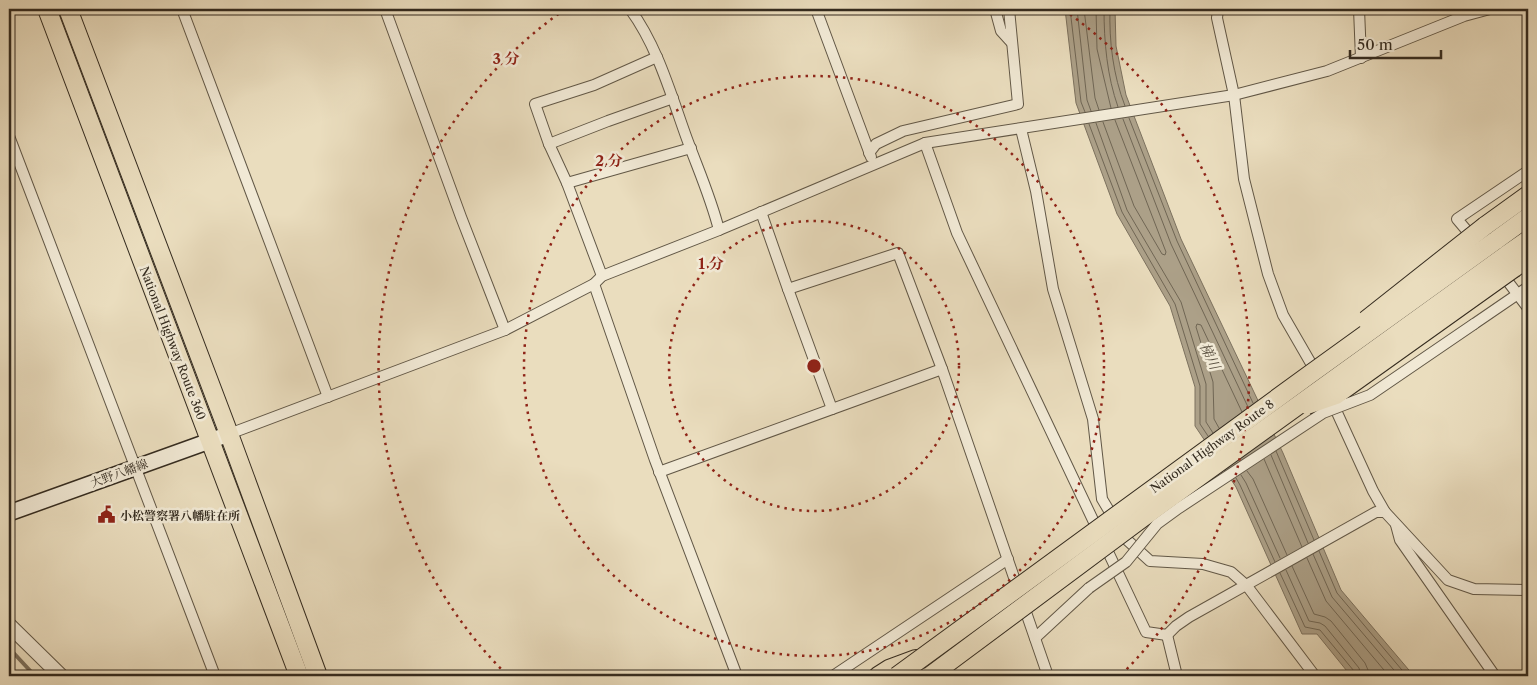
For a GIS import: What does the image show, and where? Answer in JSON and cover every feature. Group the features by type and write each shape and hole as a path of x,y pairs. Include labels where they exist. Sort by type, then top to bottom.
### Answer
{"highway":[{"name":"National Highway Route 360","path":"47,9 300,676"},
{"name":"National Highway Route 360","path":"68,9 229,434 318,676"},
{"path":"1490,234 1528,195"},
{"path":"1490,234 1528,217"},
{"name":"National Highway Route 8","path":"897,676 1273,401 1363,322 1490,234"},
{"name":"National Highway Route 8","path":"934,674 1289,411 1514,266 1528,240"},
{"path":"878,676 889,669 927,655"}],"main road":[{"name":"大野八幡線","path":"9,513 229,434"}],"street":[{"path":"182,9 328,397"},
{"path":"385,9 505,330"},
{"path":"630,9 638,19 657,57 712,201 719,230"},
{"path":"816,9 874,165"},
{"path":"995,9 1001,31 1011,42"},
{"path":"869,153 876,144 903,131 1018,104 1009,9"},
{"path":"1218,9 1217,18 1244,179 1268,274 1283,315 1328,393 1373,491 1380,512 1394,522 1448,580 1474,589 1528,590"},
{"path":"1359,9 1361,58"},
{"path":"229,434 505,330 594,284 602,276 719,230 925,143 1229,96 1327,71 1464,16 1490,9"},
{"path":"602,276 535,104 594,85 657,57"},
{"path":"549,144 673,98"},
{"path":"1026,128 1053,289 1093,419 1102,499 1126,539 1150,561 1203,564 1231,572 1249,584 1315,676"},
{"path":"9,136 134,468 215,676"},
{"path":"925,143 957,233 1146,632 1167,635"},
{"path":"567,183 691,148"},
{"path":"1468,232 1457,219 1528,171"},
{"path":"761,212 832,409"},
{"path":"788,289 898,253 942,369 1048,676"},
{"path":"1514,266 1519,294 1528,308"},
{"path":"594,284 659,472 737,676"},
{"path":"1035,638 1089,588 1126,562 1157,524 1179,508 1323,413 1370,395 1528,287"},
{"path":"659,472 942,369"},
{"path":"1167,635 1189,617 1380,512"},
{"path":"1394,522 1400,540 1495,676"},
{"path":"833,676 1008,559"},
{"path":"9,625 61,676"},
{"path":"1167,635 1177,676"}],"water":[{"name":"梯川","path":"1065,9 1115,9 1116,46 1126,95 1181,239 1283,453 1341,590 1414,676 1351,676 1317,634 1302,634 1236,487 1195,426 1195,387 1170,306 1117,214 1076,103"}],"waterway":[{"path":"9,648 35,676"}],"place":[{"name":"小松警察署八幡駐在所","path":"106,515"}]}
